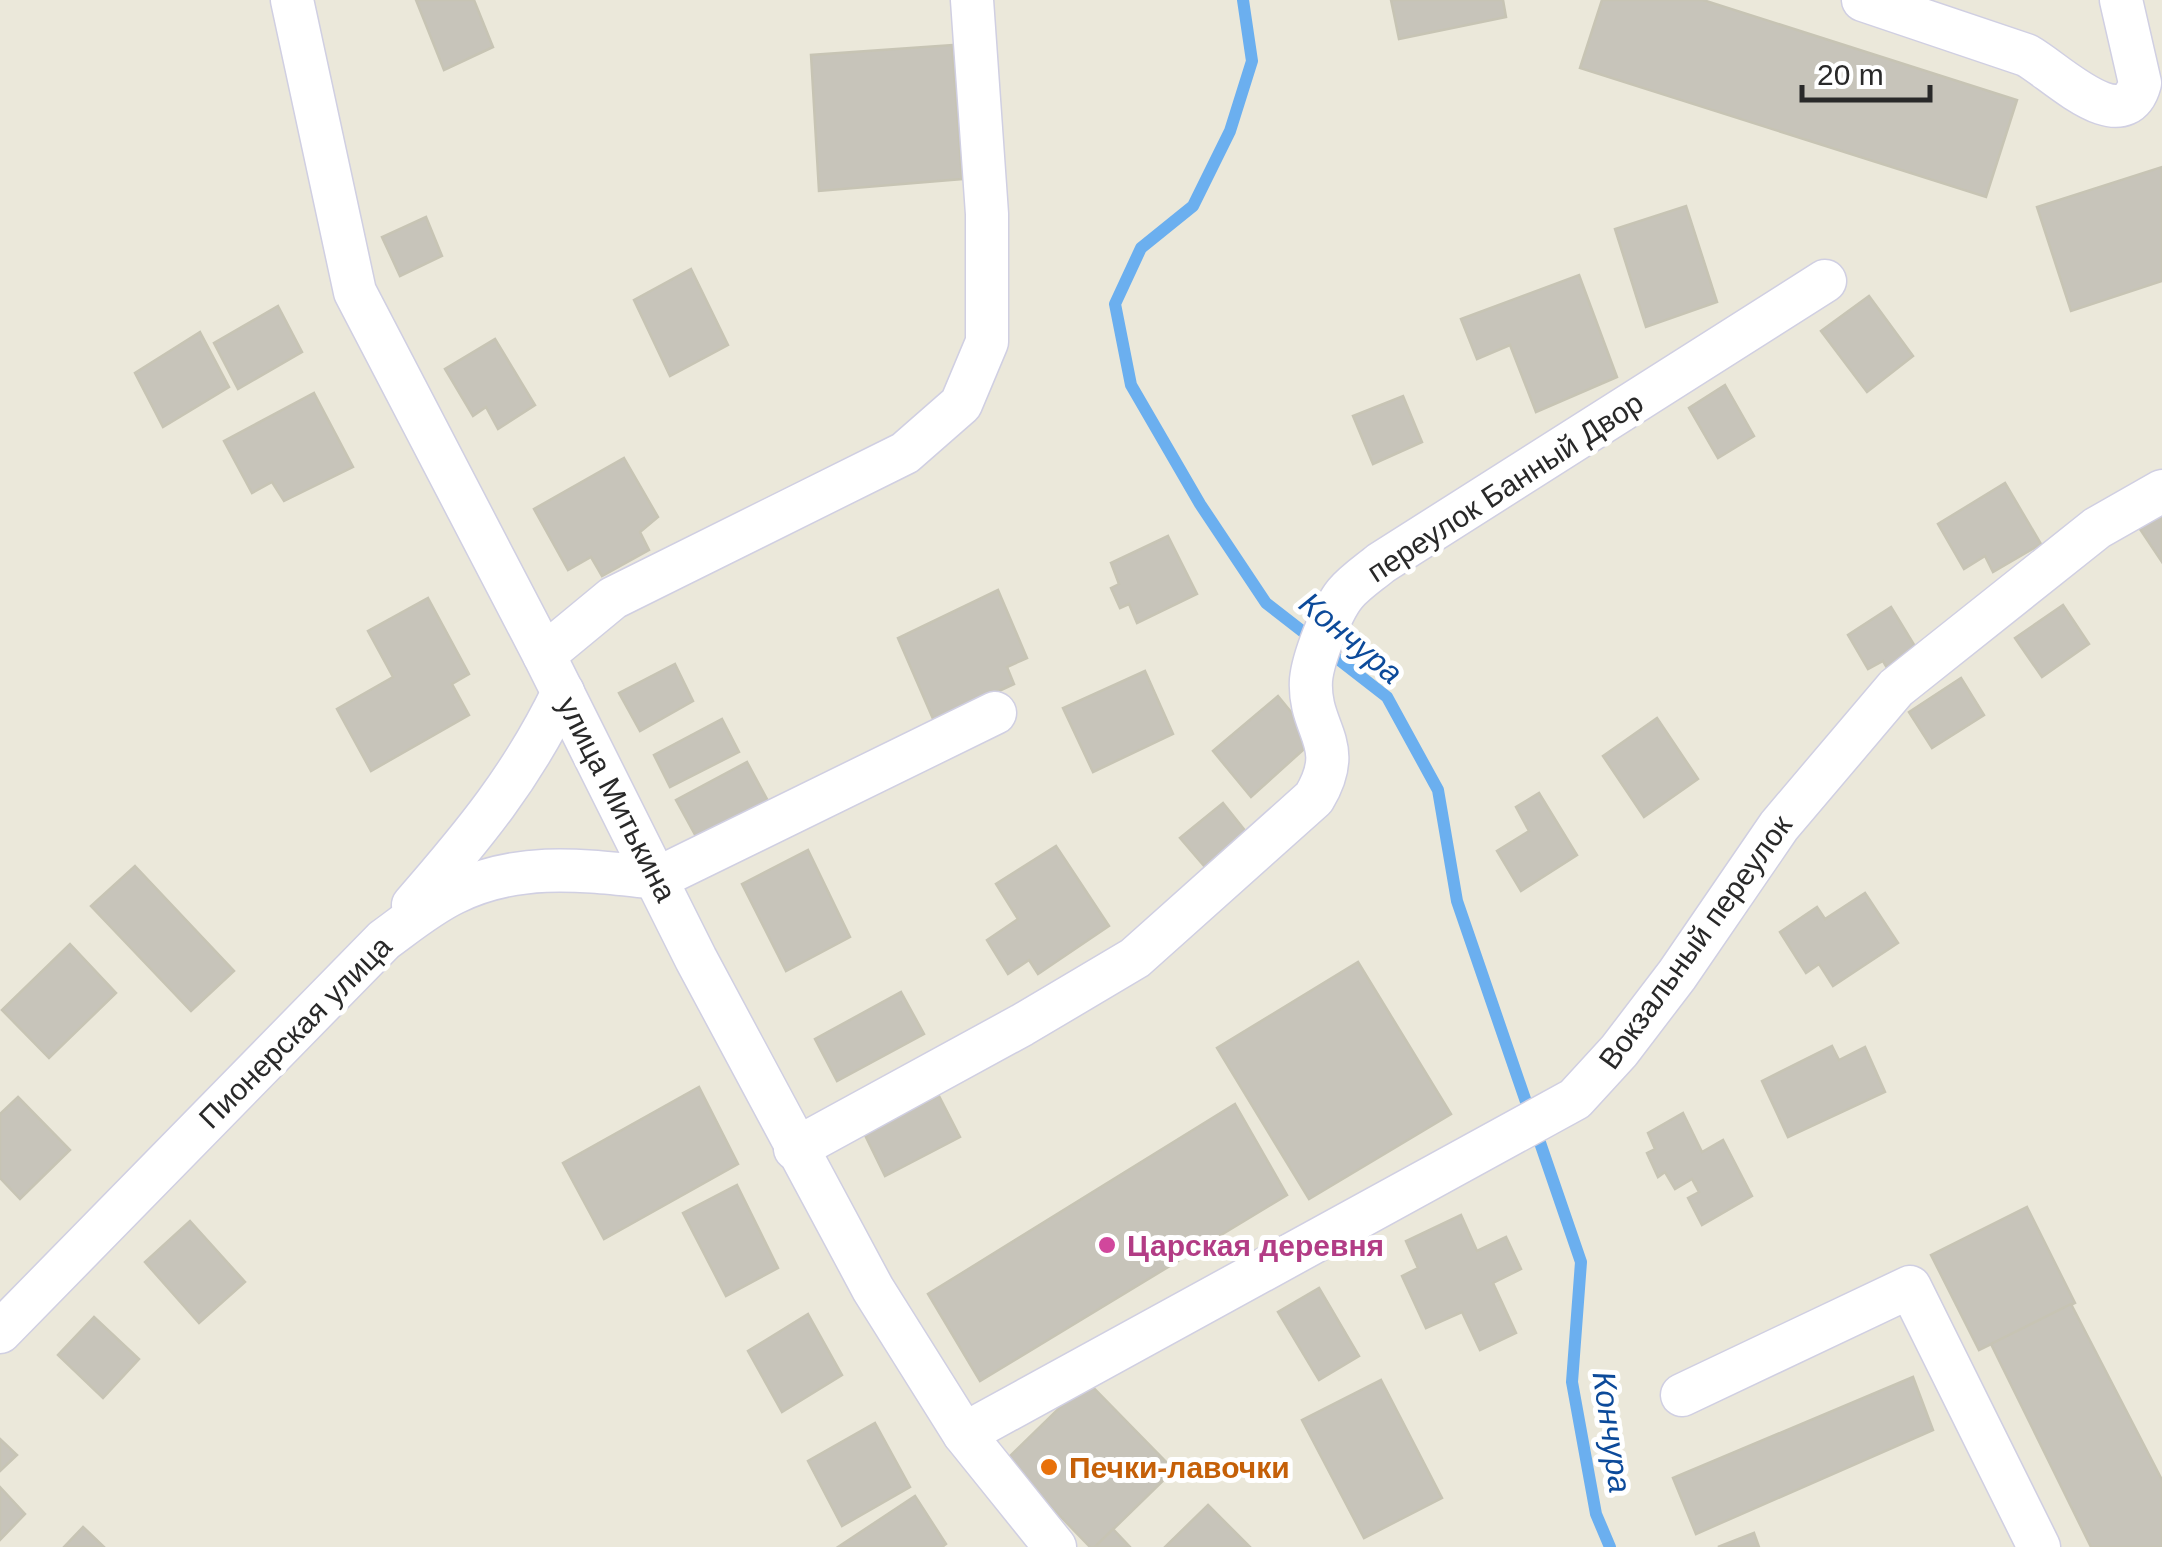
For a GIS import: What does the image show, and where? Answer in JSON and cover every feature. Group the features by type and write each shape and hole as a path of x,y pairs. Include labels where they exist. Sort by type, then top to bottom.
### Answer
{"street":[{"name":"улица Митькина","path":"292,0 355,292 544,654 696,958 873,1289 964,1434 1055,1547"},
{"path":"544,654 612,598 905,453 960,404 987,342 987,214 972,0"},
{"path":"1863,0 2026,55 2098,104 2112,105 2137,95 2140,83 2121,0"},
{"name":"переулок Банный Двор","path":"796,1149 1135,958 1314,798 1328,776 1330,757 1316,713 1311,679 1329,623 1345,594 1380,563 1825,281"},
{"name":"Вокзальный переулок","path":"964,1434 1574,1099 1620,1051 1778,826 1896,688 2097,528 2162,491"},
{"path":"384,940 504,795 537,747 563,692"},
{"path":"658,878 995,713"},
{"name":"Пионерская улица","path":"0,1332 384,940 451,894 516,874 557,868 658,878"},
{"path":"1682,1395 1910,1288 2039,1547"}],"building":[{"path":"416,0 474,0 493,47 444,70"},
{"path":"1391,0 1503,0 1506,17 1399,39"},
{"path":"1602,0 1703,0 2017,100 1986,197 1580,68"},
{"path":"952,45 962,179 819,191 811,55"},
{"path":"2162,167 2162,281 2071,311 2037,207"},
{"path":"1686,206 1717,302 1646,327 1615,229"},
{"path":"426,217 442,256 400,276 382,237"},
{"path":"691,269 728,345 670,376 634,300"},
{"path":"1579,275 1617,377 1536,412 1510,345 1477,359 1461,319"},
{"path":"1869,296 1913,356 1867,392 1821,331"},
{"path":"278,306 302,352 238,389 214,343"},
{"path":"200,332 229,387 163,427 135,373"},
{"path":"495,339 535,405 498,429 486,407 473,416 445,369"},
{"path":"1725,385 1754,436 1718,458 1689,408"},
{"path":"314,393 353,467 284,501 272,482 252,493 224,441"},
{"path":"1403,396 1422,442 1373,464 1353,416"},
{"path":"624,458 658,517 640,532 649,550 602,576 591,557 568,570 534,509"},
{"path":"2005,483 2041,544 1993,572 1985,556 1964,569 1938,524"},
{"path":"2162,506 2162,562 2136,523"},
{"path":"1168,536 1197,594 1137,623 1129,604 1120,608 1111,588 1119,584 1111,563"},
{"path":"998,590 1027,658 1007,667 1014,684 934,721 898,638"},
{"path":"428,598 469,674 452,684 469,715 371,771 337,709 393,677 368,631"},
{"path":"2063,605 2089,644 2042,677 2015,638"},
{"path":"1891,607 1919,653 1890,673 1883,661 1868,669 1848,635"},
{"path":"675,664 693,701 640,731 619,693"},
{"path":"1145,671 1173,734 1093,772 1063,708"},
{"path":"1961,678 1984,715 1932,748 1909,712"},
{"path":"1278,696 1314,740 1251,797 1213,751"},
{"path":"1657,718 1698,779 1644,817 1603,756"},
{"path":"722,719 739,752 670,787 654,755"},
{"path":"747,762 768,801 698,840 676,800"},
{"path":"1539,793 1577,855 1521,891 1497,851 1529,831 1516,807"},
{"path":"1223,803 1247,833 1205,867 1180,838"},
{"path":"1056,846 1109,926 1038,974 1029,960 1008,974 987,940 1018,919 996,884"},
{"path":"808,850 850,937 786,971 742,884"},
{"path":"135,866 234,971 191,1011 91,906"},
{"path":"1865,893 1898,943 1833,986 1819,964 1806,973 1780,932 1817,907 1825,919"},
{"path":"70,944 116,993 49,1058 2,1010"},
{"path":"1358,962 1451,1114 1309,1199 1217,1048"},
{"path":"901,992 924,1034 837,1081 815,1039"},
{"path":"1832,1046 1839,1060 1865,1047 1885,1092 1788,1137 1762,1081"},
{"path":"699,1087 738,1164 604,1239 563,1163"},
{"path":"939,1096 960,1137 885,1176 864,1133"},
{"path":"18,1097 70,1150 20,1199 0,1178 0,1114"},
{"name":"Царская деревня","path":"1235,1104 1287,1195 980,1381 928,1294"},
{"path":"1683,1113 1702,1152 1723,1140 1752,1196 1702,1225 1688,1198 1699,1192 1692,1179 1675,1189 1665,1172 1658,1177 1647,1153 1655,1149 1648,1133"},
{"path":"737,1185 778,1268 726,1296 683,1213"},
{"path":"2027,1207 2075,1303 1979,1350 1931,1255"},
{"path":"1461,1215 1477,1251 1506,1237 1521,1269 1493,1283 1516,1333 1480,1350 1462,1312 1426,1328 1402,1276 1418,1268 1406,1241"},
{"path":"190,1221 245,1282 199,1323 145,1262"},
{"path":"1319,1288 1359,1356 1319,1380 1278,1312"},
{"path":"2071,1304 2162,1480 2162,1547 2091,1547 1991,1344"},
{"path":"808,1314 842,1375 782,1412 748,1351"},
{"path":"94,1317 139,1359 103,1398 58,1355"},
{"path":"1913,1377 1933,1430 1696,1534 1673,1478"},
{"path":"1381,1380 1442,1498 1364,1538 1302,1420"},
{"path":"1087,1381 1174,1470 1095,1547 1090,1547 1006,1460"},
{"path":"875,1423 910,1487 842,1526 808,1461"},
{"path":"0,1439 17,1455 0,1471"},
{"path":"0,1487 25,1514 0,1540"},
{"path":"915,1496 946,1544 942,1547 838,1547"},
{"path":"1208,1505 1250,1547 1165,1547"},
{"path":"83,1527 104,1547 64,1547"},
{"path":"1113,1529 1130,1547 1095,1547"},
{"path":"1754,1533 1759,1547 1718,1547"}],"waterway":[{"name":"Кончура","path":"1243,0 1252,61 1230,131 1193,206 1141,248 1115,304 1131,385 1200,504 1266,603 1387,697 1438,790 1457,901 1581,1262 1572,1382 1596,1514 1610,1547"}],"place":[{"name":"Царская деревня","path":"1107,1245"},
{"name":"Печки-лавочки","path":"1049,1467"}]}
